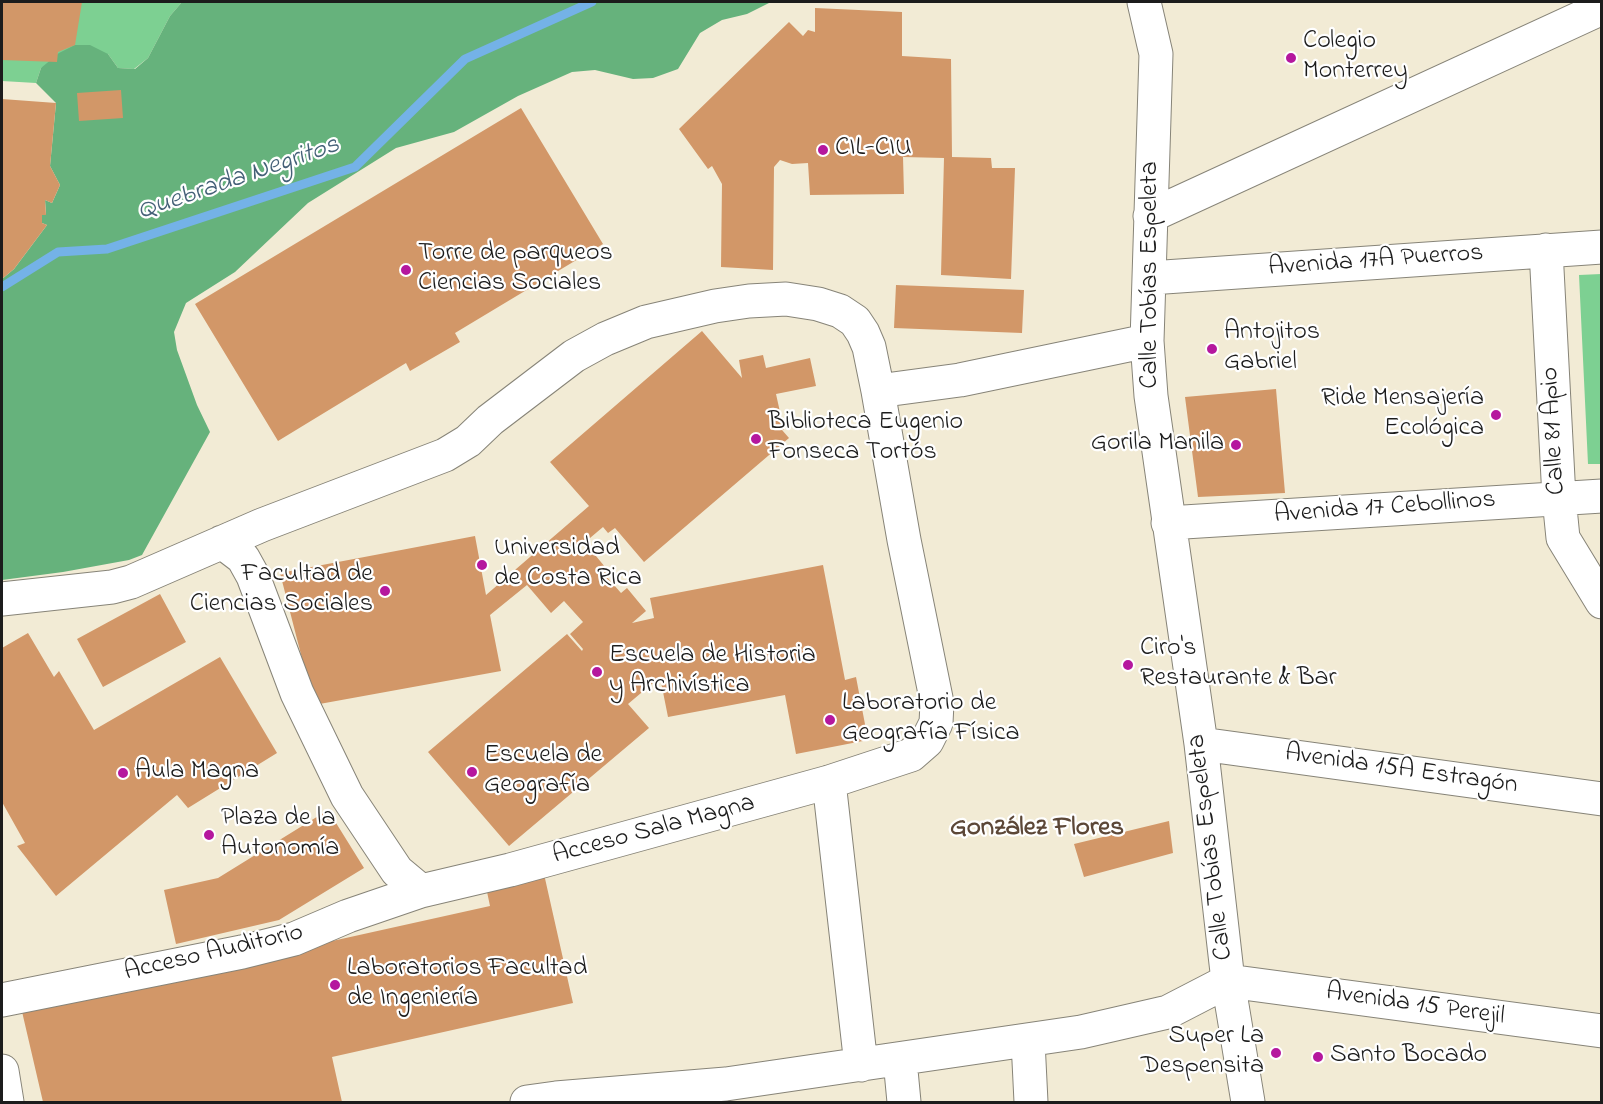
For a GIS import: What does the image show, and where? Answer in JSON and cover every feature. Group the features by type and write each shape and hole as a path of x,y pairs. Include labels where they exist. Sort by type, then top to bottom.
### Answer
{"street":[{"name":"Calle Tobías Espeleta","path":"527,1102 726,1084 1081,1032 1168,1012 1228,981 1201,744 1151,396 1147,341 1156,54 1144,2"},
{"path":"1150,216 1602,8"},
{"name":"Avenida 17A Puerros","path":"1150,278 1602,247"},
{"name":"Calle 81 Apio","path":"1546,250 1563,538 1602,602"},
{"name":"Acceso Sala Magna","path":"2,598 112,587 160,571 222,542 445,454 468,441 490,420 574,356 605,339 646,322 715,306 786,299 818,304 840,311 855,321 869,347 904,540 937,703 936,723 927,741 911,755 829,782 510,870 421,891"},
{"path":"878,391 960,380 1147,341"},
{"name":"Avenida 17 Cebollinos","path":"1168,523 1602,496"},
{"path":"222,542 243,558 253,576 297,693 347,796 397,871 421,891"},
{"name":"Avenida 15A Estragón","path":"1201,744 1602,799"},
{"path":"829,782 861,1065"},
{"name":"Acceso Auditorio","path":"2,1000 242,952 294,939 356,913 421,891"},
{"path":"1228,981 1248,1102"},
{"name":"Avenida 15 Perejil","path":"1228,981 1602,1031"},
{"path":"1028,1041 1031,1102"},
{"path":"900,1060 904,1102"}],"green space":[{"path":"2,2 182,2 170,16 148,58 134,69 118,68 108,54 41,68 36,83 2,81"},
{"path":"182,2 771,2 747,14 722,20 700,33 678,69 653,78 633,79 595,70 572,72 518,96 454,132 396,148 308,203 235,272 186,303 174,332 177,350 197,405 210,432 142,555 129,560 63,572 2,580 2,279 14,269 47,225 42,223 42,215 46,214 45,200 52,203 60,185 50,166 56,103 36,83 41,68 59,53 75,45 90,45 108,54 118,68 135,69 148,58 170,16"},
{"path":"1601,274 1601,464 1588,464 1579,275"}],"building":[{"path":"2,2 82,2 75,45 58,52 57,62 2,60"},
{"name":"CIL-CIU","path":"815,8 902,12 902,56 951,59 952,157 991,158 992,168 1015,168 1011,279 941,275 944,158 903,157 904,194 810,195 808,163 792,164 780,160 774,167 773,270 721,267 722,184 712,166 708,169 679,129 789,22 803,36 808,30 815,32"},
{"path":"121,90 123,118 79,121 77,93"},
{"path":"2,99 56,103 50,166 60,185 52,203 45,200 46,215 42,215 42,223 47,225 14,269 2,279"},
{"name":"Torre de parqueos Ciencias Sociales","path":"521,108 603,244 455,333 460,342 410,371 406,363 278,441 195,304"},
{"path":"896,285 1024,290 1022,333 894,328"},
{"name":"Facultad de Ciencias Sociales","path":"702,331 742,378 739,360 763,355 766,368 810,358 816,386 776,394 784,430 782,430 789,438 644,562 615,528 608,533 603,527 577,549 583,557 591,550 610,573 606,576 621,593 627,588 646,611 632,623 654,618 650,598 823,565 845,680 856,677 868,740 796,754 785,695 668,717 660,677 628,704 649,728 509,846 428,752 567,634 582,651 583,649 570,634 583,622 564,601 551,613 527,585 490,615 501,671 314,705 280,573 475,536 486,595 589,506 550,462"},
{"name":"Gorila Manila","path":"1276,389 1285,493 1198,497 1185,397"},
{"path":"160,594 186,642 103,687 77,639"},
{"name":"Aula Magna","path":"28,633 54,677 59,671 94,730 220,657 277,753 188,808 177,795 56,896 17,846 25,843 2,802 2,648"},
{"path":"328,810 364,868 279,920 176,944 164,890 218,878"},
{"path":"1169,821 1173,853 1084,877 1074,844"},
{"name":"Laboratorios Facultad de Ingeniería","path":"544,874 573,1003 332,1057 342,1102 43,1102 20,1003 215,967 490,906 486,887"}],"waterway":[{"name":"Quebrada Negritos","path":"2,287 58,252 107,249 355,167 465,59 592,2"}],"place":[{"name":"Colegio Monterrey","path":"1291,58"},
{"name":"CIL-CIU","path":"823,150"},
{"name":"Torre de parqueos Ciencias Sociales","path":"406,270"},
{"name":"Antojitos Gabriel","path":"1212,349"},
{"name":"Ride Mensajería Ecológica","path":"1496,415"},
{"name":"Biblioteca Eugenio Fonseca Tortós","path":"756,439"},
{"name":"Gorila Manila","path":"1236,445"},
{"name":"Universidad de Costa Rica","path":"482,565"},
{"name":"Facultad de Ciencias Sociales","path":"385,591"},
{"name":"Ciro's Restaurante & Bar","path":"1128,665"},
{"name":"Escuela de Historia y Archivística","path":"597,672"},
{"name":"Laboratorio de Geografía Física","path":"830,720"},
{"name":"Escuela de Geografía","path":"472,772"},
{"name":"Aula Magna","path":"123,773"},
{"name":"Plaza de la Autonomía","path":"209,835"},
{"name":"Laboratorios Facultad de Ingeniería","path":"335,985"},
{"name":"Super La Despensita","path":"1276,1053"},
{"name":"Santo Bocado","path":"1318,1057"}],"district":[{"name":"González Flores","path":"1037,830"}]}
